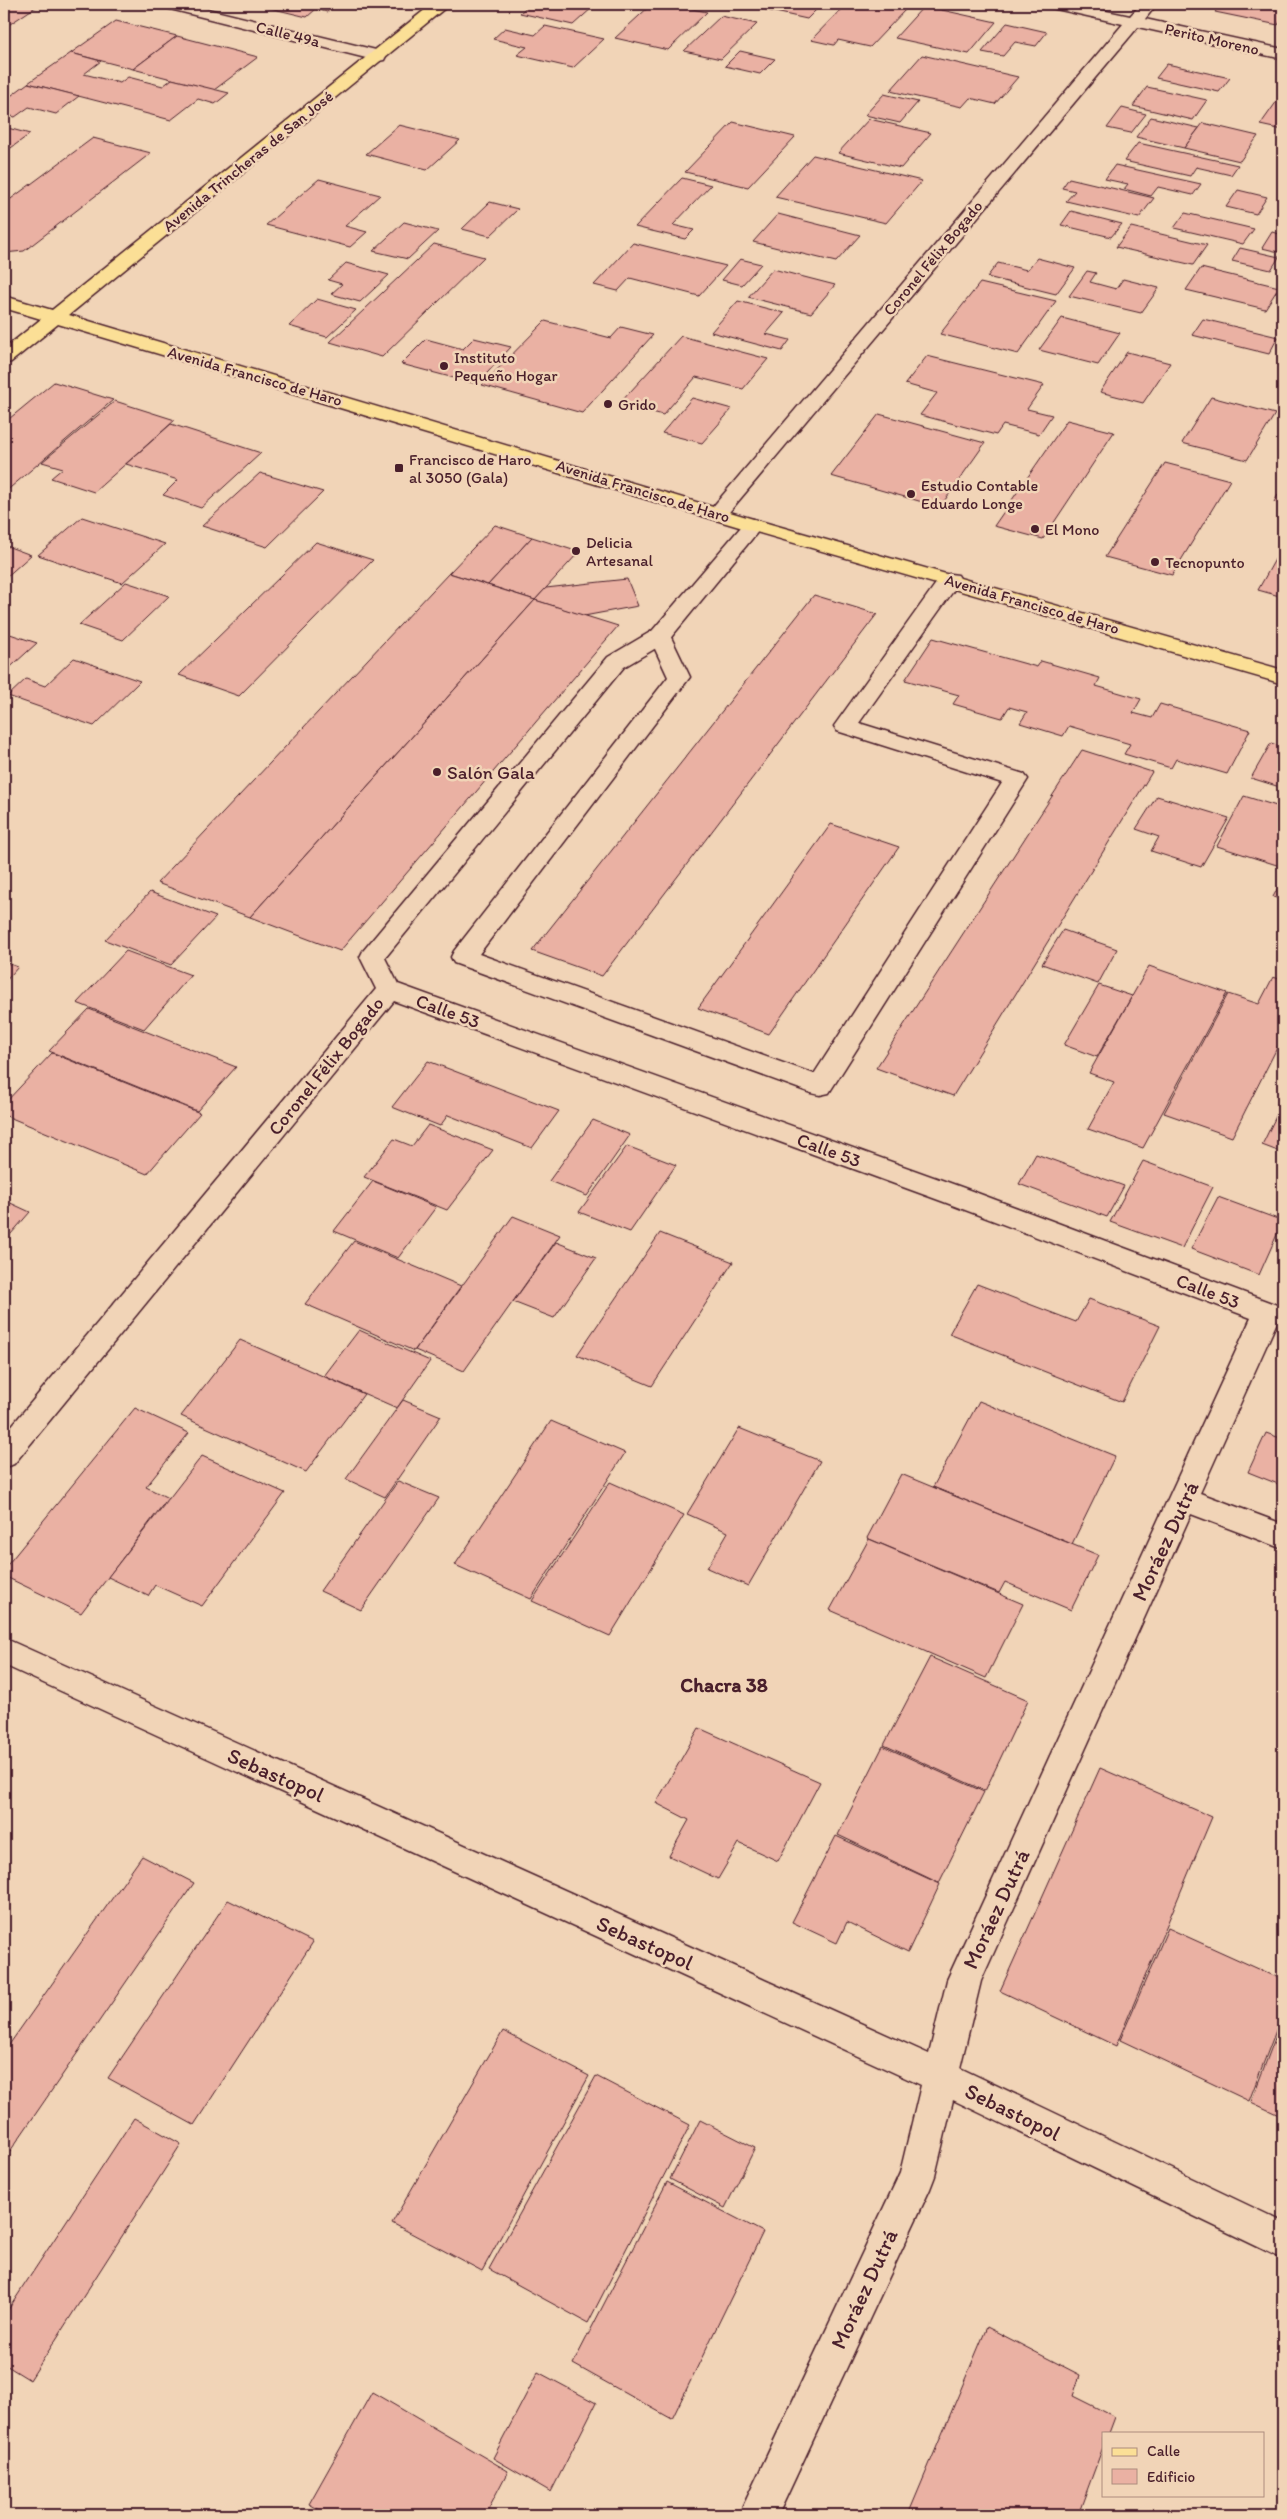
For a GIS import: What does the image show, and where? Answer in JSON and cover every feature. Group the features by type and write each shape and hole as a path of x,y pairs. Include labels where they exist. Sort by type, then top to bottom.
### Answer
{"main road":[{"name":"Avenida Trincheras de San José","path":"4,358 442,4"},
{"name":"Avenida Francisco de Haro","path":"4,302 718,513 753,525 1283,677"}],"street":[{"name":"Calle 49a","path":"168,4 378,56"},
{"name":"Perito Moreno","path":"1053,4 1283,54"},
{"name":"Coronel Félix Bogado","path":"718,513 1149,4"},
{"name":"Coronel Félix Bogado","path":"4,1456 389,990 372,957 616,662 660,636 753,525"},
{"path":"660,636 679,676 463,957 820,1086 1016,779 845,726 950,580"},
{"name":"Calle 53","path":"389,990 954,1195 1267,1313"},
{"name":"Moráez Dutrá","path":"758,2515 917,2176 964,1980 1267,1313"},
{"path":"1184,1499 1283,1537"},
{"name":"Sebastopol","path":"4,1651 942,2077 1283,2241"}],"building":[{"path":"4,4 40,4 4,28"},
{"path":"253,4 337,4 327,12 316,9 307,17"},
{"path":"530,4 579,4 593,7 573,25 520,13"},
{"path":"602,4 629,4 624,8"},
{"path":"652,4 667,4 707,12 668,50 615,38"},
{"path":"750,4 822,4 807,19 748,6"},
{"path":"846,4 879,4 905,10 870,47 838,40 834,45 811,40"},
{"path":"1221,4 1264,4 1283,8 1283,17 1278,25 1215,12"},
{"path":"924,6 996,22 969,54 895,38"},
{"path":"721,16 757,24 721,59 684,51"},
{"path":"116,21 177,36 133,69 71,53"},
{"path":"1007,23 1047,32 1036,46 1015,42 1003,56 982,52"},
{"path":"545,26 604,39 573,68 517,55 527,47 493,39 505,28 535,35"},
{"path":"177,36 258,57 214,90 133,69"},
{"path":"740,51 775,59 760,74 725,66"},
{"path":"71,53 101,61 84,74 120,83 128,77 163,86 172,79 229,93 215,104 198,99 171,120 28,83"},
{"path":"922,55 1018,77 995,104 970,98 962,107 890,91"},
{"path":"1167,64 1230,78 1219,92 1156,78"},
{"path":"28,83 79,96 56,114 29,107 15,117 4,114 4,101"},
{"path":"1147,87 1207,100 1193,120 1133,106"},
{"path":"884,94 918,102 900,123 865,115"},
{"path":"1277,101 1283,102 1283,130 1260,125"},
{"path":"1122,108 1146,114 1131,133 1107,128"},
{"path":"1151,117 1199,128 1184,148 1136,137"},
{"path":"869,119 931,133 901,168 838,153"},
{"path":"733,122 795,137 748,187 685,172"},
{"path":"1203,123 1258,136 1240,161 1184,148"},
{"path":"399,125 460,140 427,170 366,154"},
{"path":"4,127 30,134 4,153"},
{"path":"93,138 151,153 24,251 4,253 4,204"},
{"path":"1138,143 1238,165 1231,175 1196,167 1190,176 1124,161"},
{"path":"813,155 922,181 886,223 775,197"},
{"path":"1115,165 1201,184 1193,195 1158,187 1151,196 1124,189 1128,184 1105,179"},
{"path":"682,178 711,185 673,225 694,230 685,239 635,227"},
{"path":"1069,178 1154,198 1139,218 1066,201 1075,191 1062,188"},
{"path":"319,179 380,195 345,226 367,232 350,247 266,225"},
{"path":"1238,190 1267,197 1256,214 1226,207"},
{"path":"490,202 518,209 490,236 462,229"},
{"path":"1071,211 1122,224 1111,237 1061,225"},
{"path":"1185,213 1254,229 1243,244 1174,228"},
{"path":"778,214 860,235 836,262 753,242"},
{"path":"404,222 438,231 408,259 373,251"},
{"path":"1131,227 1207,245 1193,265 1116,247"},
{"path":"1272,232 1283,235 1283,253 1262,248"},
{"path":"633,243 726,266 699,296 630,278 618,291 594,285"},
{"path":"434,244 484,257 382,357 330,342"},
{"path":"1240,248 1279,257 1271,270 1232,261"},
{"path":"1037,258 1075,268 1056,294 987,277 998,263 1027,270"},
{"path":"740,259 761,264 742,285 722,280"},
{"path":"346,263 389,275 360,302 331,294 342,284 328,280"},
{"path":"1201,268 1279,287 1265,309 1186,290"},
{"path":"773,269 835,285 811,313 748,297"},
{"path":"1087,271 1096,273 1090,282 1116,289 1123,279 1159,288 1141,313 1069,296"},
{"path":"980,283 1056,301 1018,354 940,334"},
{"path":"317,299 356,310 327,337 289,326"},
{"path":"738,301 784,313 766,334 790,340 782,351 711,332"},
{"path":"1062,318 1120,333 1098,365 1039,350"},
{"path":"1203,319 1278,337 1269,354 1192,335"},
{"path":"545,321 611,338 621,327 653,335 582,413 482,385"},
{"path":"681,336 768,359 743,389 696,377 663,415 620,403"},
{"path":"474,338 511,347 477,384 401,364 426,339 463,349"},
{"path":"1127,352 1170,363 1143,403 1100,392"},
{"path":"927,356 1044,385 1027,409 1052,415 1039,434 1003,425 996,435 920,415 937,393 905,384"},
{"path":"54,382 113,400 4,493 4,423"},
{"path":"1211,397 1275,414 1247,460 1182,443"},
{"path":"692,398 732,409 702,443 662,433"},
{"path":"115,401 175,420 94,492 51,478 63,468 42,462"},
{"path":"879,414 985,443 940,507 831,476"},
{"path":"1067,420 1114,432 1043,539 994,526"},
{"path":"171,424 261,453 201,508 163,495 178,480 126,464"},
{"path":"1165,463 1230,480 1172,575 1105,557"},
{"path":"260,473 323,492 267,547 202,526"},
{"path":"1283,486 1283,504 1274,502"},
{"path":"82,517 165,544 122,583 38,555"},
{"path":"495,525 532,537 488,585 449,573"},
{"path":"532,537 579,552 535,600 488,585"},
{"path":"316,542 373,560 239,696 179,675"},
{"path":"4,545 31,555 4,579"},
{"path":"1283,545 1283,597 1258,590"},
{"path":"449,573 535,600 250,917 157,883"},
{"path":"627,579 638,606 584,616 535,600 546,588"},
{"path":"126,582 169,596 123,640 79,625"},
{"path":"814,595 877,614 602,976 532,951"},
{"name":"Salón Gala","path":"535,600 618,626 340,951 250,917"},
{"path":"4,632 37,643 4,673"},
{"path":"933,638 1037,667 1041,661 1100,678 1096,686 1141,699 1133,713 1152,718 1160,704 1250,730 1227,774 1176,759 1171,768 1124,754 1130,744 1069,726 1063,736 1020,723 1027,712 1009,707 1002,718 953,704 959,695 905,680"},
{"path":"74,658 140,681 94,726 8,696 26,679 45,686"},
{"path":"1271,743 1283,747 1283,788 1251,778"},
{"path":"1082,750 1152,772 953,1096 876,1068"},
{"path":"1157,796 1229,818 1201,867 1151,851 1159,837 1136,829"},
{"path":"1244,796 1283,808 1283,867 1217,846"},
{"path":"831,824 899,847 769,1034 698,1008"},
{"path":"1283,878 1283,900 1273,897"},
{"path":"150,892 216,917 171,965 105,940"},
{"path":"1063,930 1117,949 1098,984 1042,964"},
{"path":"126,951 191,975 144,1029 77,1003"},
{"path":"4,962 18,967 4,983"},
{"path":"1149,966 1227,993 1143,1148 1088,1129 1114,1082 1089,1073"},
{"path":"1273,977 1283,980 1283,1036 1232,1137 1164,1113 1228,994 1259,1004"},
{"path":"1099,985 1132,996 1097,1057 1064,1045"},
{"path":"89,1009 236,1067 197,1111 49,1051"},
{"path":"52,1053 200,1113 147,1174 4,1115 4,1104"},
{"path":"428,1061 559,1111 532,1148 448,1115 440,1126 392,1107"},
{"path":"1283,1102 1283,1153 1262,1145"},
{"path":"593,1120 630,1135 587,1196 549,1181"},
{"path":"428,1125 493,1150 447,1210 364,1177 394,1139 412,1146"},
{"path":"627,1146 676,1165 630,1232 579,1212"},
{"path":"1036,1154 1124,1186 1107,1217 1019,1184"},
{"path":"1143,1161 1213,1187 1182,1248 1110,1222"},
{"path":"373,1181 436,1207 398,1258 334,1231"},
{"path":"1218,1197 1283,1221 1259,1275 1191,1249"},
{"path":"4,1200 30,1212 4,1242"},
{"path":"513,1216 560,1235 464,1371 415,1350"},
{"path":"660,1233 733,1262 652,1386 577,1355"},
{"path":"354,1241 461,1286 414,1351 305,1304"},
{"path":"556,1242 596,1258 554,1318 513,1302"},
{"path":"977,1284 1076,1322 1089,1299 1160,1326 1122,1402 949,1334"},
{"path":"359,1330 430,1361 397,1408 324,1376"},
{"path":"240,1340 364,1394 306,1472 181,1416"},
{"path":"403,1400 441,1416 385,1497 346,1479"},
{"path":"979,1401 1115,1456 1072,1544 933,1487"},
{"path":"135,1408 189,1433 146,1487 168,1498 81,1613 4,1576 4,1569"},
{"path":"551,1421 625,1453 531,1599 455,1565"},
{"path":"739,1428 820,1461 748,1586 707,1568 728,1532 687,1514"},
{"path":"1266,1433 1283,1439 1283,1486 1248,1472"},
{"path":"202,1456 285,1493 202,1606 155,1585 148,1596 108,1577"},
{"path":"901,1474 1098,1555 1071,1610 1005,1582 999,1593 867,1538"},
{"path":"398,1481 439,1498 361,1610 320,1591"},
{"path":"610,1482 684,1515 610,1636 532,1601"},
{"path":"869,1539 1023,1604 986,1678 830,1610"},
{"path":"930,1657 1028,1700 985,1791 884,1745"},
{"path":"699,1728 820,1782 778,1861 739,1843 718,1879 669,1856 689,1820 656,1803"},
{"path":"883,1746 984,1792 939,1883 838,1835"},
{"path":"1100,1768 1212,1817 1116,2046 1000,1991"},
{"path":"836,1836 940,1884 908,1952 847,1922 837,1943 792,1922"},
{"path":"142,1856 194,1883 4,2160 4,2052"},
{"path":"228,1900 313,1942 194,2125 108,2078"},
{"path":"1168,1928 1283,1980 1283,2012 1249,2101 1120,2040"},
{"path":"1283,2017 1283,2117 1251,2102"},
{"path":"503,2031 589,2076 482,2271 392,2223"},
{"path":"596,2076 690,2125 588,2323 489,2269"},
{"path":"134,2118 181,2144 30,2380 4,2364 4,2316"},
{"path":"700,2120 755,2148 725,2208 670,2179"},
{"path":"667,2182 763,2232 672,2419 573,2364"},
{"path":"987,2327 1080,2375 1073,2396 1115,2417 1109,2432 1102,2432 1102,2450 1078,2515 908,2515"},
{"path":"538,2372 596,2403 551,2492 493,2458"},
{"path":"372,2392 508,2471 485,2515 329,2515 309,2504"}],"place":[{"name":"Instituto Pequeño Hogar","path":"444,366"},
{"name":"Grido","path":"608,404"},
{"name":"Francisco de Haro al 3050 (Gala)","path":"399,468"},
{"name":"Estudio Contable Eduardo Longe","path":"911,494"},
{"name":"El Mono","path":"1035,529"},
{"name":"Delicia Artesanal","path":"576,551"},
{"name":"Tecnopunto","path":"1155,562"},
{"name":"Salón Gala","path":"437,772"}],"district":[{"name":"Chacra 38","path":"724,1685"}]}
